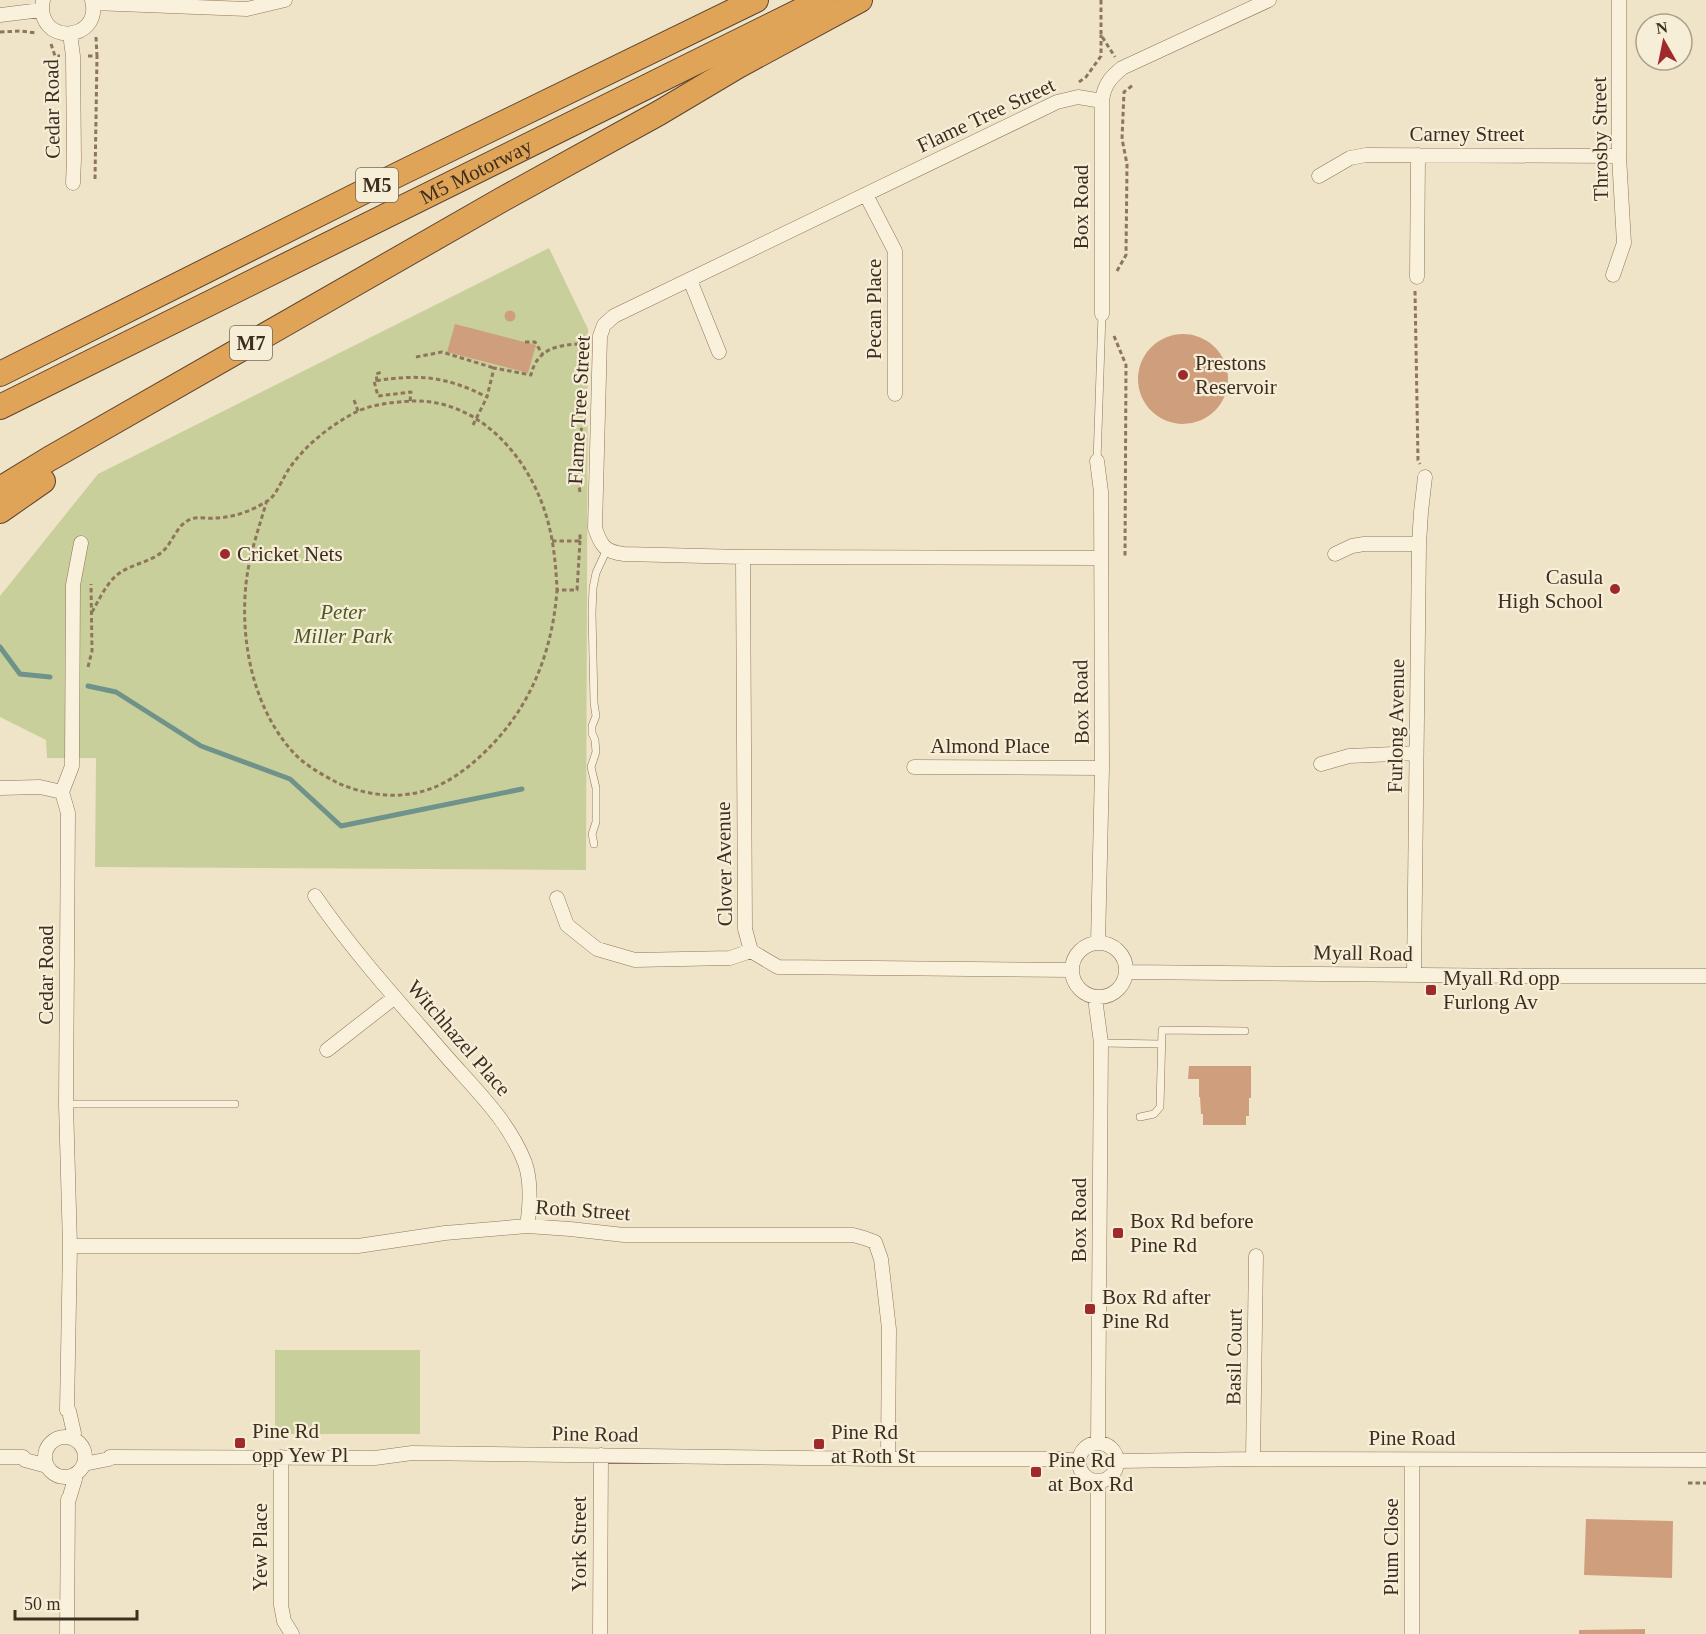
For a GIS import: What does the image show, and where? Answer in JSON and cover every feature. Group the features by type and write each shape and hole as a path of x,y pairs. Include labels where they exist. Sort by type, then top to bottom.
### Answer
{"highway":[{"name":"M5 Motorway","path":"0,374 399,174 756,0"},
{"name":"M5 Motorway","path":"0,407 822,0"},
{"path":"0,511 57,471 503,200 738,66 860,0"},
{"name":"M7","path":"0,489 59,453 503,200"}],"street":[{"path":"0,15 42,5 43,18 48,25 61,33 69,34 78,32 91,20 93,2 247,9 285,0"},
{"path":"1102,101 1104,87 1122,68 1269,0"},
{"name":"Throsby Street","path":"1613,275 1624,243 1619,156 1619,0"},
{"name":"Cedar Road","path":"69,34 74,56 73,183"},
{"name":"Flame Tree Street","path":"603,545 595,528 600,336 604,325 614,316 1057,102 1077,97 1102,101"},
{"name":"Box Road","path":"1102,101 1102,314"},
{"name":"Carney Street","path":"1319,176 1350,158 1366,155 1619,156"},
{"path":"1417,276 1418,155"},
{"name":"Pecan Place","path":"866,195 895,250 895,394"},
{"path":"690,280 719,352"},
{"name":"Box Road","path":"1097,460 1101,492 1102,768 1098,943"},
{"name":"Furlong Avenue","path":"1414,975 1419,544 1420,512 1425,477"},
{"path":"0,788 40,788 62,792 72,766 73,585 81,543"},
{"path":"1335,554 1352,546 1364,544 1419,544"},
{"path":"603,545 612,553 624,554 743,557 1100,558"},
{"name":"Clover Avenue","path":"743,557 745,929 751,951 778,968 1072,970"},
{"path":"1321,764 1348,756 1416,753"},
{"name":"Almond Place","path":"914,767 1102,768"},
{"name":"Cedar Road","path":"62,792 68,813 66,1104 70,1246 67,1410 74,1433 66,1438"},
{"name":"Witchhazel Place","path":"315,896 332,921 395,997 501,1118 525,1164 530,1206 526,1226"},
{"path":"557,898 567,926 597,949 635,960 730,958 751,951"},
{"path":"1098,943 1115,948 1126,963 1125,981 1120,989 1104,998 1086,995 1079,989 1074,982 1072,970 1076,956 1081,949 1098,943"},
{"name":"Myall Road","path":"1126,972 1706,976"},
{"path":"327,1050 395,997"},
{"name":"Box Road","path":"1095,998 1101,1043 1098,1443"},
{"name":"Roth Street","path":"70,1246 358,1246 445,1233 526,1226 624,1235 853,1235 875,1242 881,1259 889,1329 888,1459"},
{"name":"Basil Court","path":"1253,1458 1256,1256"},
{"path":"67,1475 84,1464 85,1456 81,1444 66,1438 52,1442 46,1449 45,1460 54,1474 67,1475 75,1479 68,1499 67,1634"},
{"path":"1098,1443 1105,1444 1112,1449 1118,1461 1113,1475 1098,1482 1086,1477 1080,1470 1079,1461 1084,1449 1098,1443"},
{"path":"23,1457 25,1454 42,1448 46,1449"},
{"name":"Pine Road","path":"83,1449 110,1457 375,1458 412,1453 1079,1461"},
{"name":"York Street","path":"600,1634 601,1455"},
{"path":"0,1457 23,1457 25,1460 47,1466"},
{"name":"Pine Road","path":"84,1464 110,1457"},
{"name":"Yew Place","path":"281,1457 281,1605 284,1620 292,1634"},
{"name":"Pine Road","path":"1118,1461 1253,1458 1706,1460"},
{"name":"Plum Close","path":"1412,1460 1412,1634"},
{"path":"1098,1482 1098,1634"}],"lane":[{"path":"1097,460 1102,314"},
{"path":"594,844 592,834 596,822 596,788 591,767 596,752 592,733 596,716 592,613 594,580 603,545"},
{"path":"1140,1117 1154,1114 1160,1107 1162,1030 1245,1031"},
{"path":"1101,1043 1161,1044"},
{"path":"66,1104 235,1104"}],"path":[{"path":"1101,0 1101,35 1111,52"},
{"path":"1116,272 1126,255 1127,164 1122,139 1124,92 1133,85"},
{"path":"1417,276 1414,297 1418,460 1425,477"},
{"path":"1112,332 1126,365 1125,557"},
{"path":"525,342 535,342 543,355"},
{"path":"416,357 442,352 494,368 531,375 537,358 558,346 585,344"},
{"path":"473,425 487,397 494,368"},
{"path":"377,381 376,374 382,372"},
{"path":"410,401 411,392 378,396 374,381 403,377 428,377 470,389 487,397"},
{"path":"354,400 358,411"},
{"path":"92,612 116,575 160,554 186,522 195,518 238,516 267,500 271,499 289,468 300,455 328,429 358,411 374,406 410,401 426,401 451,406 477,419 495,434 517,456 534,484 548,522 555,556 557,590 551,637 537,676 514,720 493,746 467,768 445,783 421,792 373,794 348,787 318,771 293,752 276,730 260,698 246,640 246,585 254,543 267,500"},
{"path":"552,541 580,541 603,545"},
{"path":"557,590 577,590 580,541"},
{"path":"1688,1484 1706,1484"}],"green space":[{"name":"Peter Miller Park","path":"549,248 588,329 586,870 95,867 96,758 47,758 46,740 0,717 0,596 98,474"},
{"path":"275,1350 420,1350 420,1434 275,1434"}],"building":[{"path":"510,311 514,312 514,320 510,321 506,320 505,316 506,312"},
{"path":"455,324 536,345 528,373 447,352"},
{"name":"Prestons Reservoir","path":"1183,334 1200,338 1215,347 1224,362 1228,379 1224,396 1215,411 1200,420 1183,424 1166,420 1151,411 1142,396 1138,379 1142,362 1151,347 1166,338"},
{"path":"1189,1066 1251,1066 1251,1098 1249,1098 1249,1116 1246,1116 1246,1125 1203,1125 1199,1079 1188,1079"},
{"path":"1586,1519 1673,1521 1672,1578 1584,1575"},
{"path":"1645,1629 1645,1634 1579,1634 1579,1630"}],"waterway":[{"path":"0,647 20,674 50,677"},
{"path":"88,686 116,692 201,746 290,779 341,826 522,789"}],"place":[{"name":"Prestons Reservoir","path":"1183,375"},
{"name":"Cricket Nets","path":"225,554"},
{"name":"Casula High School","path":"1615,589"},
{"name":"Myall Rd opp Furlong Av","path":"1431,990"},
{"name":"Box Rd before Pine Rd","path":"1118,1233"},
{"name":"Box Rd after Pine Rd","path":"1090,1309"},
{"name":"Pine Rd opp Yew Pl","path":"240,1443"},
{"name":"Pine Rd at Roth St","path":"819,1444"},
{"name":"Pine Rd at Box Rd","path":"1036,1472"}]}
